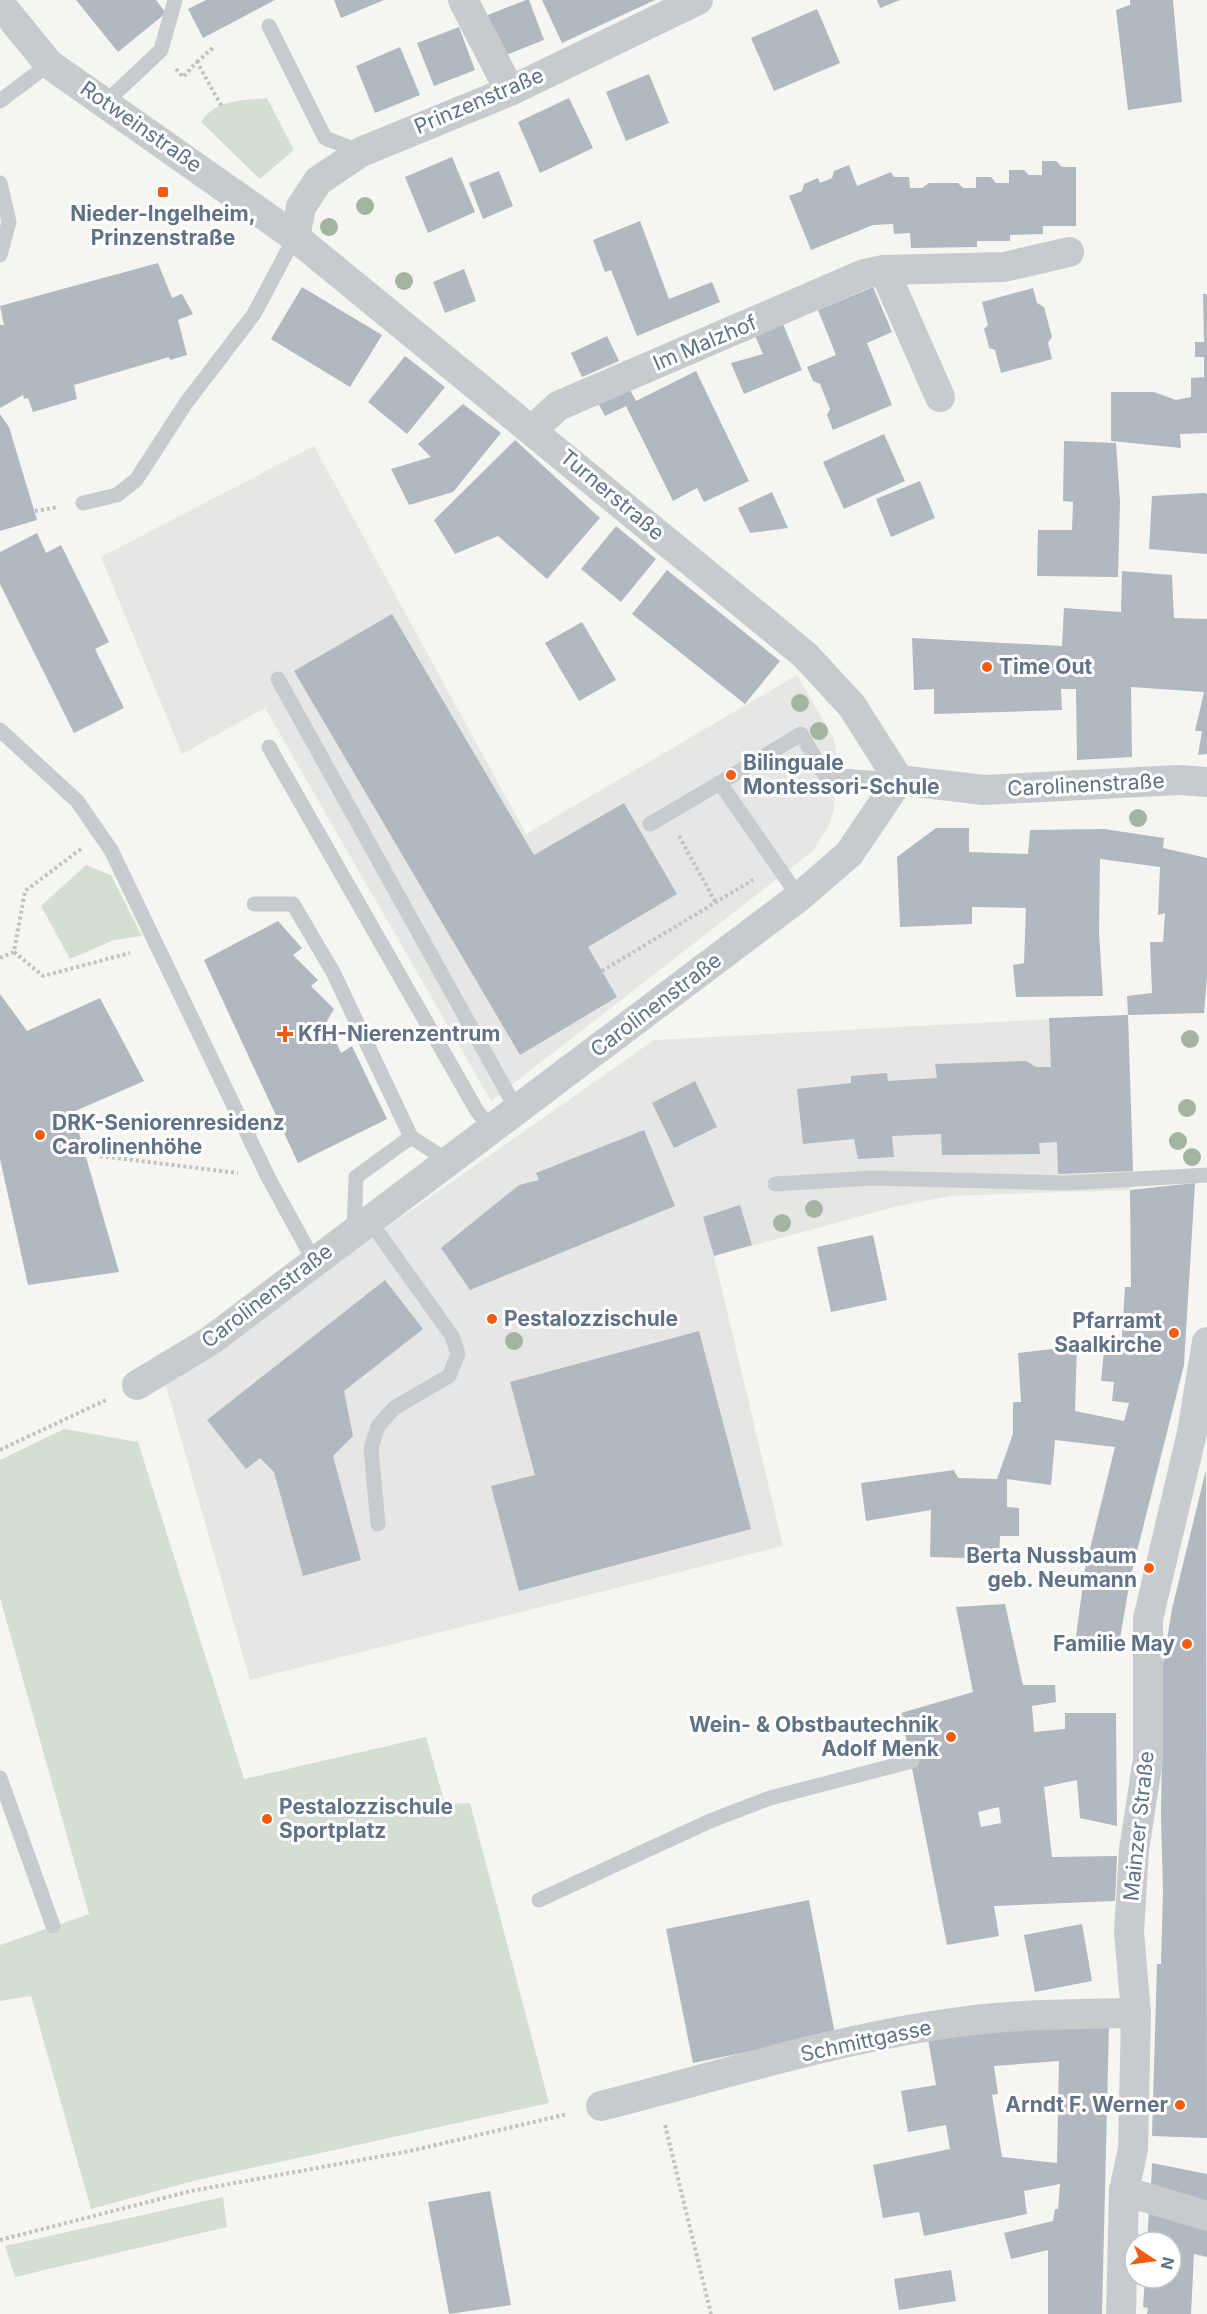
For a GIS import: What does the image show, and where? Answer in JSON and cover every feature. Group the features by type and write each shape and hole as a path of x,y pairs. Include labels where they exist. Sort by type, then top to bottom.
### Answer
{"street":[{"path":"463,0 510,91"},
{"name":"Prinzenstraße","path":"295,237 302,207 318,182 361,152 510,91 698,0"},
{"name":"Rotweinstraße","path":"0,4 48,64 106,102 295,237"},
{"name":"Turnerstraße","path":"295,237 533,429 805,655 852,706 899,780"},
{"name":"Im Malzhof","path":"533,429 558,406 864,274 884,270 1004,267 1069,252"},
{"path":"884,270 940,397"},
{"name":"Carolinenstraße","path":"138,1385 210,1341 799,897 849,854 899,780 984,790 1179,780 1207,782"},
{"name":"Mainzer Straße","path":"1121,2314 1125,2191 1133,2149 1136,2013 1129,1932 1134,1850 1148,1759 1148,1619 1192,1433 1207,1342"},
{"name":"Schmittgasse","path":"601,2106 858,2039 960,2022 1061,2015 1136,2013"},
{"path":"1125,2191 1207,2216"}],"lane":[{"path":"106,102 160,50 175,0"},
{"path":"269,26 325,138 361,152"},
{"path":"0,101 48,64"},
{"path":"0,183 9,222 0,255"},
{"path":"83,503 117,495 136,480 186,403 254,314 295,237"},
{"path":"278,679 517,1110"},
{"path":"0,730 77,801 111,850 268,1177 314,1261"},
{"path":"650,824 801,734 825,775 899,780"},
{"path":"268,747 477,1111 491,1128"},
{"path":"720,783 799,897"},
{"path":"254,904 293,904 333,972 411,1137 448,1161"},
{"path":"378,1524 371,1449 378,1426 394,1408 449,1376 458,1354 452,1336 361,1226 356,1177 411,1137"},
{"path":"775,1184 872,1178 1066,1184 1207,1175"},
{"path":"538,1900 710,1821 770,1798 912,1761"},
{"path":"0,1778 53,1926"}],"path":[{"path":"160,50 183,77 215,46"},
{"path":"196,62 222,107"},
{"path":"667,814 716,903"},
{"path":"14,952 25,891 100,835"},
{"path":"602,970 777,866"},
{"path":"14,952 43,976 157,946"},
{"path":"0,958 14,952"},
{"path":"100,1156 268,1177"},
{"path":"0,1450 138,1385"},
{"path":"657,2092 711,2314"},
{"path":"0,2240 191,2190 410,2151 601,2106"}],"shaded area":[{"path":"267,98 294,150 260,179 201,122 214,109 230,102"},
{"name":"Bilinguale Montessori-Schule","path":"314,446 526,834 797,675 833,737 836,748 834,809 829,825 813,851 491,1101 265,708 182,754 101,557"},
{"path":"86,865 111,875 142,936 114,940 70,959 41,906"},
{"name":"Pestalozzischule","path":"1128,1015 1133,1171 1130,1190 951,1196 898,1206 714,1256 783,1546 250,1680 165,1383 654,1040"},
{"name":"Pestalozzischule Sportplatz","path":"64,1429 138,1442 244,1779 426,1737 445,1804 470,1803 549,2103 197,2180 91,2209 31,1996 0,2001 0,1945 89,1914 0,1598 0,1460"},
{"path":"223,2197 227,2227 15,2277 5,2246"}],"building":[{"path":"76,0 156,0 166,13 118,52"},
{"path":"206,0 275,0 203,38 188,9"},
{"path":"334,0 384,0 341,18"},
{"path":"529,0 544,40 501,57 485,16"},
{"path":"542,0 655,0 562,43"},
{"path":"877,0 900,0 880,8"},
{"path":"1130,0 1173,0 1182,102 1128,110 1116,10 1130,5"},
{"path":"817,9 840,63 774,91 751,38"},
{"path":"459,27 475,70 434,86 417,43"},
{"path":"400,47 420,95 375,113 356,66"},
{"path":"649,74 669,123 626,141 606,92"},
{"path":"569,98 593,148 540,173 518,122"},
{"path":"452,157 475,212 428,233 405,177"},
{"path":"1042,161 1056,161 1062,167 1076,167 1076,226 1043,226 1043,234 1010,235 1010,241 977,241 977,247 911,248 910,233 894,234 893,224 873,225 811,250 789,196 802,191 804,184 818,178 820,183 832,178 834,171 849,165 857,186 891,172 894,177 909,177 910,188 922,188 929,183 958,183 963,188 976,188 976,177 991,177 996,183 1009,183 1009,170 1024,170 1029,175 1042,175"},
{"path":"499,171 513,206 483,219 469,183"},
{"path":"640,221 669,299 712,282 720,302 637,336 611,270 605,272 593,240"},
{"path":"158,263 172,298 182,294 193,314 178,320 187,355 170,360 169,357 74,385 77,399 33,412 28,398 24,399 23,395 0,408 0,325 4,325 0,306"},
{"path":"464,269 476,301 445,313 433,282"},
{"path":"302,287 382,335 350,387 271,339"},
{"path":"873,287 892,332 867,343 892,405 833,430 827,415 830,409 820,384 813,381 807,367 836,355 818,310"},
{"path":"1033,288 1037,303 1044,307 1052,337 1048,343 1052,359 1001,373 995,350 989,348 984,329 988,325 982,302"},
{"path":"1203,294 1207,294 1207,433 1180,434 1181,448 1111,441 1111,392 1154,392 1176,400 1191,397 1191,378 1204,377 1204,357 1195,357 1195,342 1204,342"},
{"path":"783,324 802,370 744,394 731,363 763,354 755,336"},
{"path":"607,336 619,361 582,377 571,353"},
{"path":"405,356 445,387 407,434 368,402"},
{"path":"696,371 749,481 704,502 697,488 673,501 626,406 605,416 598,403 629,388 636,401"},
{"path":"463,404 501,433 453,492 409,505 391,469 431,457 418,444"},
{"path":"0,414 9,427 37,520 0,531"},
{"path":"884,434 905,481 844,509 823,462"},
{"path":"515,440 600,518 547,579 498,536 455,554 434,520"},
{"path":"1064,441 1116,443 1120,502 1118,577 1037,576 1038,530 1072,530 1073,502 1063,501"},
{"path":"920,481 935,518 891,537 876,499"},
{"path":"772,492 788,528 750,533 738,508"},
{"path":"1207,494 1207,554 1149,549 1152,496"},
{"path":"616,526 656,559 621,602 581,569"},
{"path":"37,533 46,553 61,545 109,642 95,649 124,708 74,733 0,584 0,552"},
{"path":"667,570 780,661 745,704 632,614"},
{"path":"1122,571 1172,575 1174,618 1207,619 1207,754 1198,755 1202,731 1195,731 1204,692 1131,687 1132,757 1077,760 1076,689 1061,689 1062,710 934,714 934,689 914,690 912,638 1062,646 1064,608 1121,612"},
{"path":"392,614 534,855 624,803 677,894 588,947 617,997 520,1055 294,671"},
{"path":"582,622 616,680 579,701 545,643"},
{"path":"936,828 969,828 969,852 1028,854 1030,830 1104,829 1164,838 1163,848 1207,858 1207,977 1204,1013 1128,1015 1127,996 1152,993 1150,942 1163,942 1165,913 1158,915 1160,867 1100,859 1099,932 1103,996 1016,997 1013,965 1024,963 1026,908 972,907 972,924 900,927 897,857"},
{"name":"KfH-Nierenzentrum","path":"278,921 302,948 293,955 318,980 311,986 334,1009 327,1021 341,1053 352,1046 387,1119 298,1163 204,960"},
{"name":"DRK-Seniorenresidenz Carolinenhöhe","path":"0,994 27,1031 100,998 144,1081 73,1112 119,1272 28,1285 0,1159"},
{"path":"1128,1015 1133,1171 1058,1174 1057,1142 1039,1143 1040,1154 942,1155 941,1134 892,1136 894,1157 858,1159 854,1139 803,1144 797,1089 851,1083 851,1076 887,1073 888,1081 937,1078 935,1064 1026,1061 1036,1067 1051,1067 1049,1018"},
{"path":"695,1081 717,1127 674,1148 652,1103"},
{"path":"644,1130 675,1206 470,1290 441,1248 519,1185 539,1180 536,1173"},
{"path":"1195,1183 1184,1365 1131,1575 1119,1644 1075,1644 1085,1569 1115,1447 1055,1440 1051,1485 1007,1479 1007,1507 1019,1508 1019,1536 1000,1536 999,1559 930,1557 931,1510 866,1521 861,1483 954,1470 958,1478 997,1479 1013,1434 1013,1402 1021,1402 1018,1353 1077,1346 1075,1411 1124,1421 1129,1403 1112,1401 1114,1382 1101,1381 1104,1350 1121,1353 1125,1287 1131,1287 1130,1190"},
{"path":"740,1205 752,1245 714,1256 703,1217"},
{"path":"873,1235 887,1300 831,1312 817,1247"},
{"path":"385,1280 423,1329 344,1391 353,1436 333,1456 361,1560 303,1576 274,1472 260,1458 246,1469 207,1420"},
{"path":"699,1331 751,1529 519,1591 491,1486 535,1475 510,1382"},
{"path":"1206,1470 1207,2138 1152,2136 1157,1964 1161,1964 1163,1892 1161,1817 1163,1664 1172,1609"},
{"path":"1005,1604 1023,1685 1055,1685 1056,1702 1032,1706 1034,1732 1065,1729 1065,1713 1116,1713 1117,1826 1080,1818 1077,1780 1044,1787 1052,1857 1117,1856 1115,1901 994,1906 999,1936 947,1945 901,1713 973,1692 956,1607","holes":["999,1807 1001,1823 981,1827 978,1812"]},
{"path":"809,1900 835,2034 693,2063 666,1929"},
{"path":"1082,1924 1092,1981 1035,1992 1024,1935"},
{"path":"1109,2025 1102,2314 1048,2314 1048,2250 1011,2259 1004,2233 1053,2221 1055,2209 1058,2209 1060,2184 1024,2191 1027,2214 924,2236 919,2212 883,2218 873,2165 950,2149 946,2125 908,2132 901,2091 936,2085 928,2039 985,2032","holes":["1059,2061 1057,2163 1002,2157 992,2095 998,2094 994,2066"]},
{"path":"1152,2163 1207,2174 1207,2204 1151,2188"},
{"path":"490,2191 511,2305 449,2314 428,2202"},
{"path":"1149,2210 1207,2226 1207,2257 1194,2254 1191,2314 1147,2314 1148,2308 1143,2307 1144,2290 1183,2290 1183,2230 1148,2230"},
{"path":"951,2270 956,2301 899,2310 894,2279"}],"place":[{"name":"Nieder-Ingelheim, Prinzenstraße","path":"163,192"},
{"name":"Time Out","path":"987,667"},
{"name":"Bilinguale Montessori-Schule","path":"731,775"},
{"name":"KfH-Nierenzentrum","path":"285,1034"},
{"name":"DRK-Seniorenresidenz Carolinenhöhe","path":"40,1135"},
{"name":"Pestalozzischule","path":"492,1319"},
{"name":"Pfarramt Saalkirche","path":"1174,1333"},
{"name":"Berta Nussbaum geb. Neumann","path":"1149,1568"},
{"name":"Familie May","path":"1187,1644"},
{"name":"Wein- & Obstbautechnik Adolf Menk","path":"951,1737"},
{"name":"Pestalozzischule Sportplatz","path":"267,1819"},
{"name":"Arndt F. Werner","path":"1180,2105"}]}
